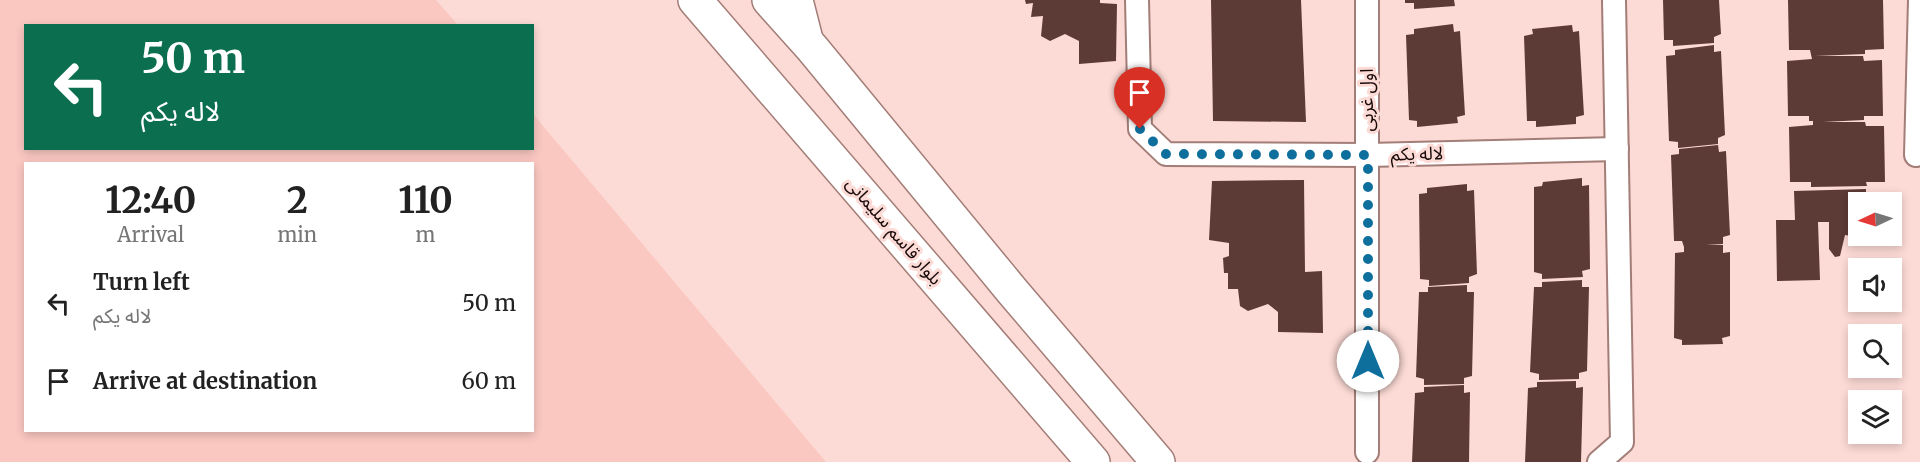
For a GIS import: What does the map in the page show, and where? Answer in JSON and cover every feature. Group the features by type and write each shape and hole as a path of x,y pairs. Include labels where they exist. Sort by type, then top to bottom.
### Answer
{"main road":[{"name":"بلوار قاسم سلیمانی","path":"695,0 1093,462"},
{"path":"769,0 812,48 1013,292 1158,462"},
{"path":"977,327 992,325 1004,317 1011,308 1013,292"}],"street":[{"path":"799,0 812,48"},
{"name":"لاله یکم","path":"1137,0 1140,129 1166,154 1368,155 1617,149"},
{"name":"اول غربی","path":"1367,0 1367,453"},
{"path":"1599,462 1622,442 1614,0"},
{"path":"1916,155 1920,0"}],"shaded area":[{"path":"0,0 436,0 457,24 24,24 24,150 534,150 534,115 826,462 0,462"}],"building":[{"path":"1025,0 1100,0 1100,3 1117,4 1116,61 1079,64 1079,41 1065,34 1050,41 1041,36 1043,16 1031,17 1033,3 1026,4"},
{"path":"1211,0 1301,0 1306,122 1213,121"},
{"path":"1405,0 1454,0 1455,6 1414,9 1414,3 1405,3"},
{"path":"1663,0 1719,0 1721,34 1714,37 1714,43 1673,46 1673,40 1664,40"},
{"path":"1788,0 1883,0 1884,49 1865,50 1865,54 1815,56 1863,56 1864,61 1882,60 1883,116 1864,116 1864,120 1823,122 1865,122 1866,126 1884,126 1885,182 1866,182 1867,186 1811,187 1811,182 1790,182 1789,127 1813,125 1813,121 1809,121 1809,116 1788,116 1787,61 1812,59 1810,50 1789,50"},
{"path":"1453,24 1454,32 1460,31 1465,115 1457,117 1458,123 1417,127 1417,121 1409,120 1406,35 1414,34 1414,29"},
{"path":"1572,25 1573,32 1579,31 1584,115 1576,117 1576,124 1536,127 1536,121 1527,121 1524,36 1533,34 1532,29"},
{"path":"1714,45 1714,52 1721,51 1725,135 1718,138 1718,144 1678,148 1678,142 1669,141 1666,56 1675,55 1675,50"},
{"path":"1718,145 1719,152 1726,151 1730,235 1723,237 1723,244 1706,245 1723,245 1723,253 1730,252 1730,336 1722,338 1723,344 1682,345 1682,340 1674,338 1675,253 1684,252 1684,247 1682,241 1674,241 1671,155 1679,154 1679,149"},
{"path":"1582,178 1582,186 1589,185 1590,269 1582,271 1583,277 1542,279 1542,274 1534,272 1534,187 1542,186 1543,182"},
{"path":"1304,180 1305,272 1322,271 1323,333 1278,332 1278,312 1268,304 1248,311 1240,306 1238,289 1228,289 1228,273 1224,273 1223,258 1229,256 1229,243 1209,240 1212,181"},
{"path":"1467,184 1467,191 1474,190 1477,274 1469,277 1469,283 1429,286 1429,280 1420,279 1419,194 1427,193 1427,188"},
{"path":"1866,189 1866,192 1848,192 1848,235 1845,235 1840,256 1835,257 1829,249 1829,222 1818,222 1820,280 1777,281 1776,220 1795,220 1794,191"},
{"path":"1582,280 1582,287 1589,287 1587,371 1579,373 1579,379 1539,380 1539,374 1530,372 1534,287 1542,287 1542,282"},
{"path":"1467,285 1467,292 1474,292 1472,376 1464,378 1464,384 1424,385 1424,379 1416,377 1419,292 1428,292 1428,287"},
{"path":"1576,381 1576,388 1583,387 1581,462 1525,462 1528,388 1537,387 1537,382"},
{"path":"1464,385 1464,393 1470,392 1469,462 1412,462 1415,393 1424,392 1424,387"}],"route":[{"path":"1140,129 1166,154 1368,155 1368,361"}]}
